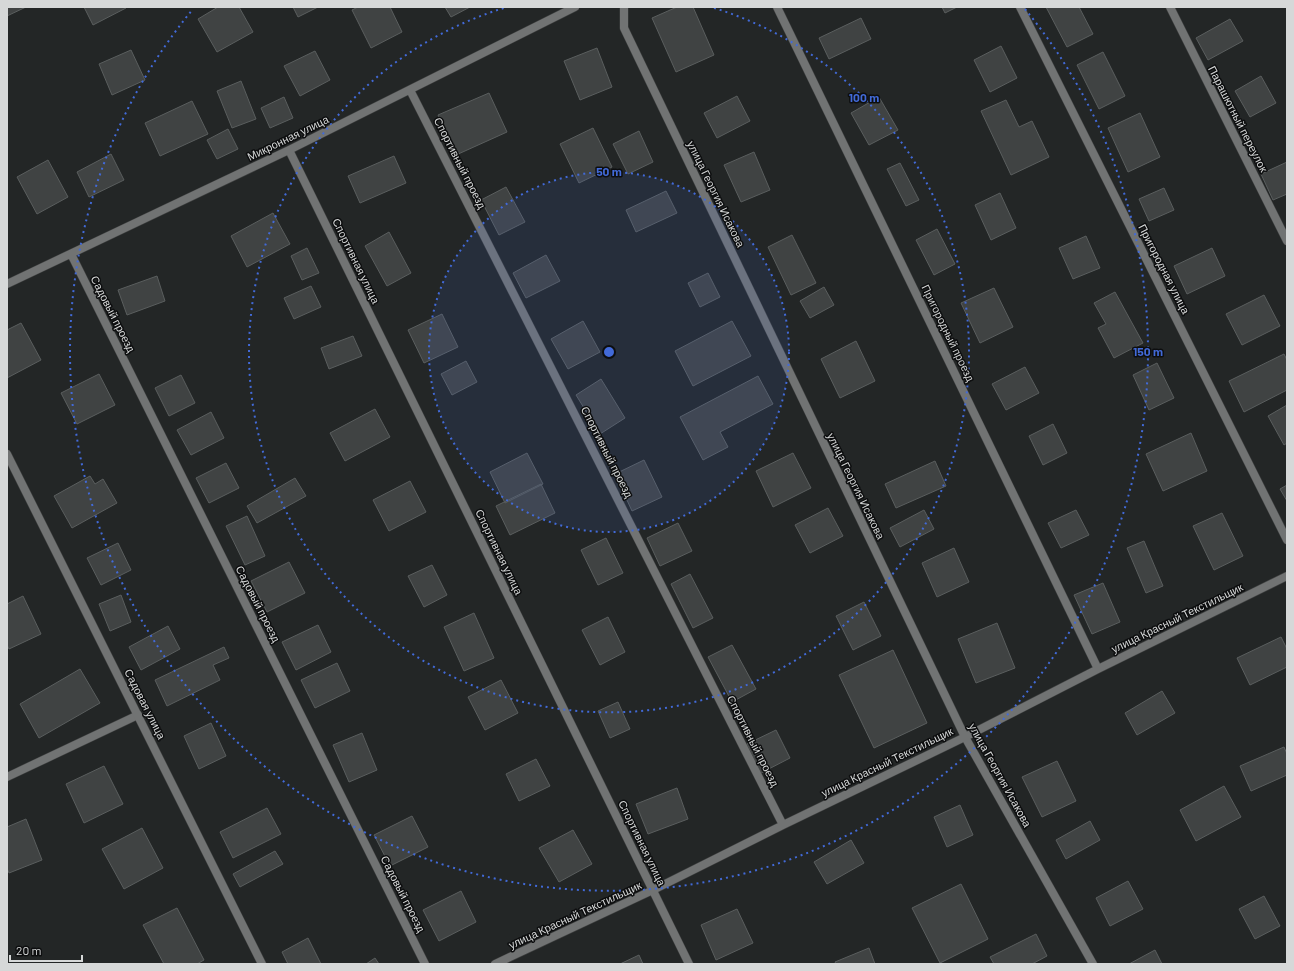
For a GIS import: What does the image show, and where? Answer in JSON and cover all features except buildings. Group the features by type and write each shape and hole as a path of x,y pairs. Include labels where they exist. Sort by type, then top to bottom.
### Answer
{"street":[{"name":"Микронная улица","path":"7,284 290,150 575,7"},
{"name":"улица Георгия Исакова","path":"624,7 624,28 965,737 1093,964"},
{"name":"Пригородный проезд","path":"777,7 1098,669"},
{"name":"Пригородная улица","path":"1020,7 1287,540"},
{"name":"Парашютный переулок","path":"1170,7 1287,241"},
{"name":"Спортивный проезд","path":"410,90 783,825"},
{"name":"Спортивная улица","path":"290,150 689,964"},
{"name":"Садовый проезд","path":"71,254 425,964"},
{"name":"Садовая улица","path":"7,454 262,964"},
{"name":"улица Красный Текстильщик","path":"495,964 653,890 965,737 1098,669 1287,576"},
{"path":"7,777 138,715"}]}
